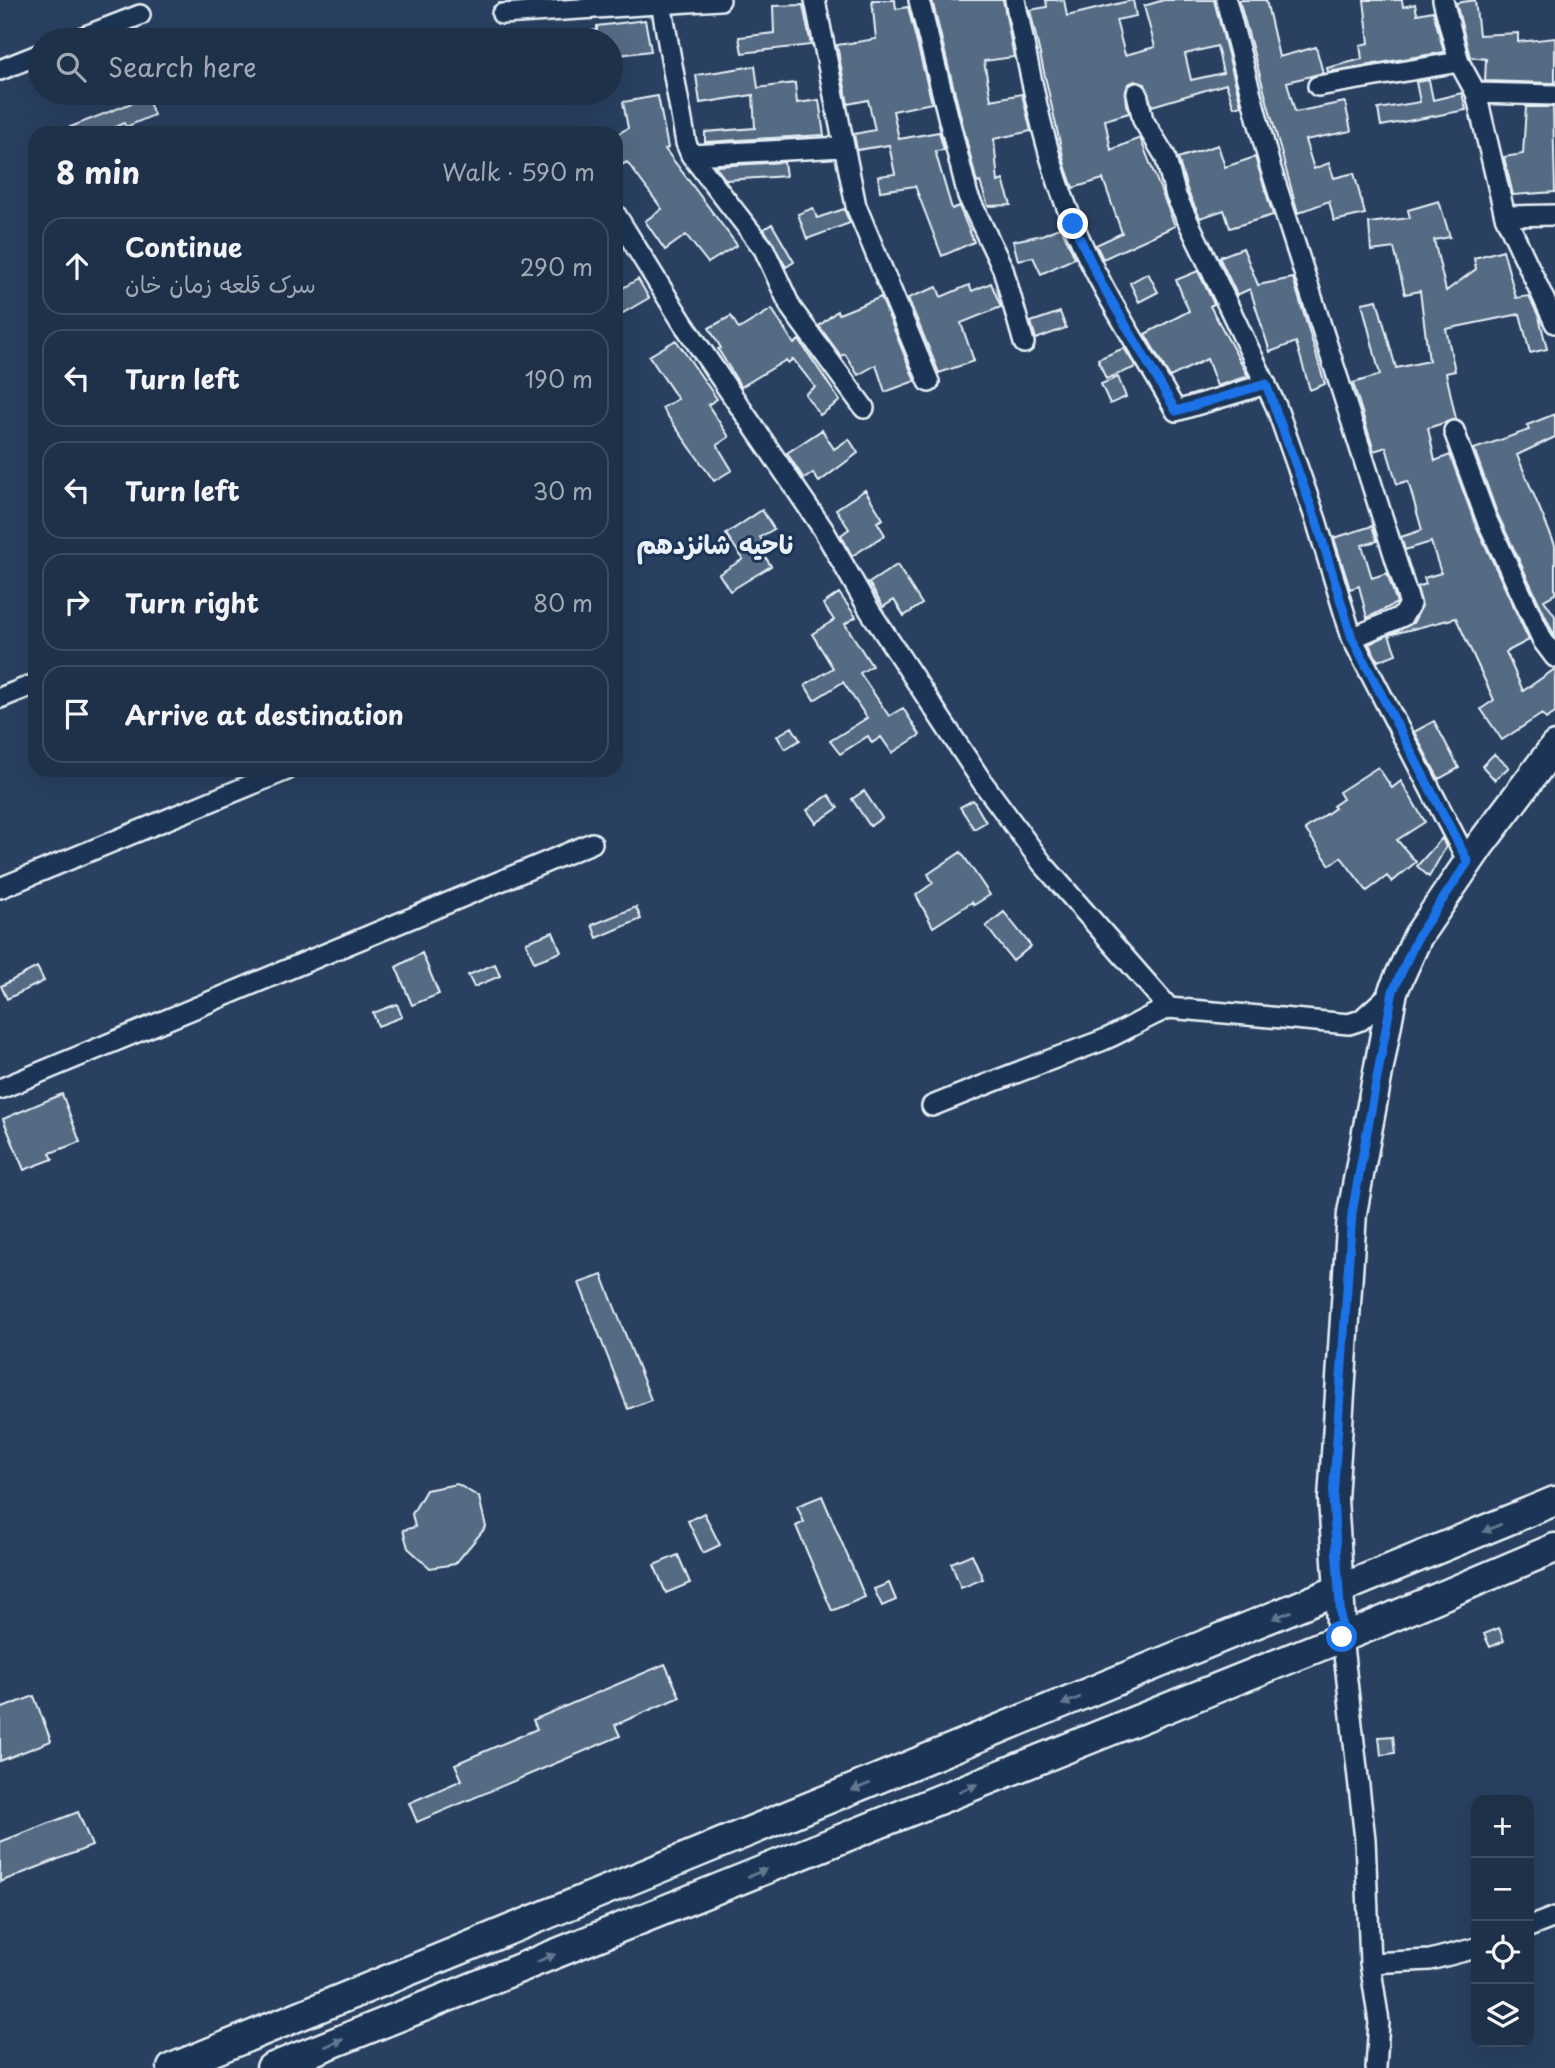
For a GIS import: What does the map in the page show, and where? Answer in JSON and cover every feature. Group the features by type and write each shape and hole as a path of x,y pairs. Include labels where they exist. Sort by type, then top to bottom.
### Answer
{"main road":[{"path":"1342,1637 1333,1499 1352,1213 1393,991 1418,936 1468,862 1555,746"},
{"path":"172,2068 1555,1502"},
{"path":"271,2068 1342,1637 1555,1548"}],"street":[{"path":"502,15 720,0"},
{"path":"815,0 856,206 929,382"},
{"path":"919,0 968,195 1003,270 1024,343"},
{"path":"1015,0 1046,150 1073,224 1101,283 1176,411 1266,384"},
{"path":"1226,0 1270,166 1410,604 1403,616 1352,638"},
{"path":"1443,0 1459,62 1476,93 1505,216 1555,323"},
{"path":"661,3 691,155 764,248 791,307 864,408"},
{"path":"106,28 140,15"},
{"path":"0,70 28,59"},
{"path":"1318,86 1459,62"},
{"path":"1137,93 1143,120 1165,156 1176,196 1266,384 1316,520 1352,638 1468,862"},
{"path":"1476,93 1555,95"},
{"path":"691,155 843,147"},
{"path":"1505,216 1555,215"},
{"path":"623,226 683,324 823,529 870,611 983,783 1042,863 1169,1008"},
{"path":"1454,431 1486,518 1531,617 1555,657"},
{"path":"0,698 28,687"},
{"path":"0,888 270,777"},
{"path":"0,1089 592,843"},
{"path":"932,1106 1059,1054 1103,1040 1169,1008 1349,1024 1361,1020 1393,991"},
{"path":"1342,1637 1365,1839 1370,1964 1379,2022 1376,2068"},
{"path":"1534,1925 1555,1917"},
{"path":"1370,1964 1430,1960 1471,1949"}],"building":[{"path":"872,0 895,0 896,9 908,7 932,103 893,111 899,139 939,132 944,150 935,151 952,209 959,206 974,242 942,256 915,186 880,191 878,176 895,174 889,145 857,150 854,134 875,130 868,100 848,104 837,45 876,39"},
{"path":"932,0 1003,0 1014,57 984,61 991,100 1022,94 1031,131 994,139 998,182 1003,180 1011,205 988,206 980,182 977,183"},
{"path":"1046,0 1064,0 1067,16 1133,0 1136,16 1116,20 1125,55 1155,47 1144,6 1164,0 1214,0 1241,105 1234,107 1226,84 1152,106 1145,84 1135,81 1128,84 1125,95 1129,113 1105,120 1111,150 1140,138 1175,226 1103,259 1096,245 1122,233 1103,179 1073,188 1065,165 1030,10 1047,7","holes":["1217,46 1223,73 1191,80 1185,54"]},
{"path":"1239,0 1266,0 1279,57 1316,47 1323,73 1287,82 1295,112 1345,102 1351,131 1305,140 1314,169 1329,163 1334,178 1354,173 1365,214 1334,221 1329,201 1298,213"},
{"path":"1364,0 1402,0 1403,7 1415,4 1417,14 1433,11 1444,52 1328,72 1327,68 1362,59 1360,45 1369,43"},
{"path":"1475,0 1479,35 1518,33 1518,42 1555,38 1555,83 1485,81 1486,59 1470,57 1456,3"},
{"path":"803,5 811,45 742,53 739,37 774,33 773,6"},
{"path":"645,20 651,51 623,54 623,28 597,26"},
{"path":"755,66 758,88 795,83 797,103 819,100 824,135 705,142 705,132 755,128 753,95 700,103 696,75"},
{"path":"1429,80 1433,100 1462,93 1466,110 1381,126 1378,109 1420,102 1416,82"},
{"path":"658,96 668,148 665,149 737,245 708,263 686,235 665,250 645,221 662,209 627,162 623,164 623,131 628,128 623,102"},
{"path":"127,105 150,105 154,115 128,126 124,123 118,126 73,126"},
{"path":"1526,107 1553,107 1555,192 1513,195 1504,157 1523,154"},
{"path":"1218,145 1225,167 1255,157 1273,215 1230,228 1224,210 1200,218 1188,192 1178,158"},
{"path":"784,162 786,176 726,180 715,166"},
{"path":"1439,201 1450,237 1434,240 1446,291 1476,269 1474,258 1503,250 1516,298 1529,296 1539,317 1547,349 1530,353 1520,314 1446,329 1455,371 1446,373 1456,419 1428,428 1435,461 1450,455 1475,523 1529,640 1506,652 1523,691 1555,669 1555,713 1546,719 1542,714 1502,740 1481,709 1494,700 1456,618 1389,635 1396,654 1378,661 1369,644 1413,623 1422,606 1417,587 1426,584 1424,578 1441,573 1431,542 1405,550 1401,537 1422,530 1408,481 1397,484 1386,447 1374,451 1353,383 1380,375 1362,303 1377,300 1396,368 1429,361 1420,291 1405,294 1394,248 1371,251 1369,223 1410,218 1408,210"},
{"path":"813,208 817,218 844,209 850,223 807,239 798,214"},
{"path":"772,224 794,262 786,267 764,229"},
{"path":"1061,227 1075,258 1041,274 1033,257 1018,260 1013,241 1042,235"},
{"path":"1243,248 1258,285 1293,278 1325,384 1310,390 1296,342 1270,352 1250,289 1237,295 1219,257"},
{"path":"1198,271 1214,304 1210,306 1248,376 1217,386 1207,359 1170,377 1145,334 1189,311 1176,280"},
{"path":"1148,273 1158,292 1139,302 1130,283"},
{"path":"638,279 649,298 623,313 623,288"},
{"path":"991,283 1001,307 961,323 974,361 939,373 908,298 937,287 941,297 969,285 972,291"},
{"path":"881,297 915,381 885,392 876,365 858,375 845,354 841,356 819,326 837,311 839,314"},
{"path":"772,309 794,344 799,340 840,401 820,415 805,394 815,387 793,359 788,363 786,360 741,387 718,349 721,348 709,328 731,316 739,329"},
{"path":"1060,312 1066,328 1036,339 1031,322"},
{"path":"676,340 717,399 708,405 729,437 717,445 732,470 714,481 662,408 678,399 649,356"},
{"path":"1124,348 1136,367 1106,379 1098,359"},
{"path":"1118,377 1126,397 1110,404 1101,384"},
{"path":"1555,414 1555,437 1517,455 1555,545 1555,594 1544,600 1555,616 1555,637 1497,513 1474,449 1529,430 1527,425"},
{"path":"822,430 834,449 849,439 858,453 819,482 813,473 804,479 787,453"},
{"path":"865,490 883,519 877,522 885,535 852,556 841,535 849,529 836,509"},
{"path":"762,510 774,529 760,537 769,552 764,555 771,566 730,591 719,574 743,559 726,534"},
{"path":"1372,526 1377,541 1362,545 1372,578 1387,573 1397,603 1367,618 1359,586 1350,589 1334,538"},
{"path":"897,565 922,604 904,616 894,600 883,607 869,583"},
{"path":"839,593 856,617 845,624 872,666 860,673 889,716 903,708 920,735 892,753 881,737 872,743 868,736 840,754 830,741 867,718 843,682 814,700 805,685 833,668 812,634 834,620 823,604"},
{"path":"1434,721 1459,768 1439,779 1414,732"},
{"path":"792,727 800,740 785,749 777,736"},
{"path":"1494,754 1509,767 1495,780 1482,766"},
{"path":"1378,767 1392,788 1401,781 1425,822 1397,840 1416,862 1392,882 1387,876 1367,891 1341,857 1330,865 1305,829 1335,808 1333,806 1343,799 1339,792"},
{"path":"864,791 882,818 870,826 852,799"},
{"path":"829,795 838,808 816,823 807,810"},
{"path":"973,800 986,822 974,829 960,807"},
{"path":"1442,838 1446,847 1429,877 1417,866"},
{"path":"961,852 990,895 974,905 972,902 933,927 916,895 933,883 928,874"},
{"path":"636,907 641,919 597,938 592,925"},
{"path":"1004,912 1031,946 1013,961 986,926"},
{"path":"553,932 561,952 534,962 526,942"},
{"path":"422,953 439,994 412,1005 396,967"},
{"path":"495,964 500,976 474,987 468,975"},
{"path":"37,967 44,981 7,999 1,986"},
{"path":"397,1004 402,1017 378,1026 373,1013"},
{"path":"62,1094 80,1142 50,1153 53,1159 24,1170 3,1119"},
{"path":"602,1275 651,1400 628,1409 579,1283"},
{"path":"457,1484 479,1497 486,1527 455,1564 430,1568 408,1548 403,1530 415,1527 412,1514 426,1490"},
{"path":"822,1496 865,1597 832,1611 796,1526 804,1522 797,1506"},
{"path":"704,1513 720,1545 703,1553 688,1521"},
{"path":"972,1554 983,1579 961,1588 951,1563"},
{"path":"678,1555 690,1583 666,1593 654,1565"},
{"path":"889,1583 896,1600 882,1606 874,1589"},
{"path":"1499,1628 1504,1641 1490,1647 1484,1634"},
{"path":"665,1664 680,1697 615,1725 620,1736 417,1822 409,1803 462,1780 455,1764 537,1729 533,1720"},
{"path":"34,1696 51,1741 0,1761 0,1709"},
{"path":"1393,1736 1395,1753 1381,1755 1379,1737"},
{"path":"78,1812 92,1846 0,1882 0,1842"}],"district":[{"name":"ناحیه شانزدهم","path":"715,545"}],"route":[{"path":"1073,224 1101,283 1176,411 1266,384 1316,520 1352,638 1468,862 1418,936 1393,991 1352,1213 1333,1499 1342,1637"}]}
